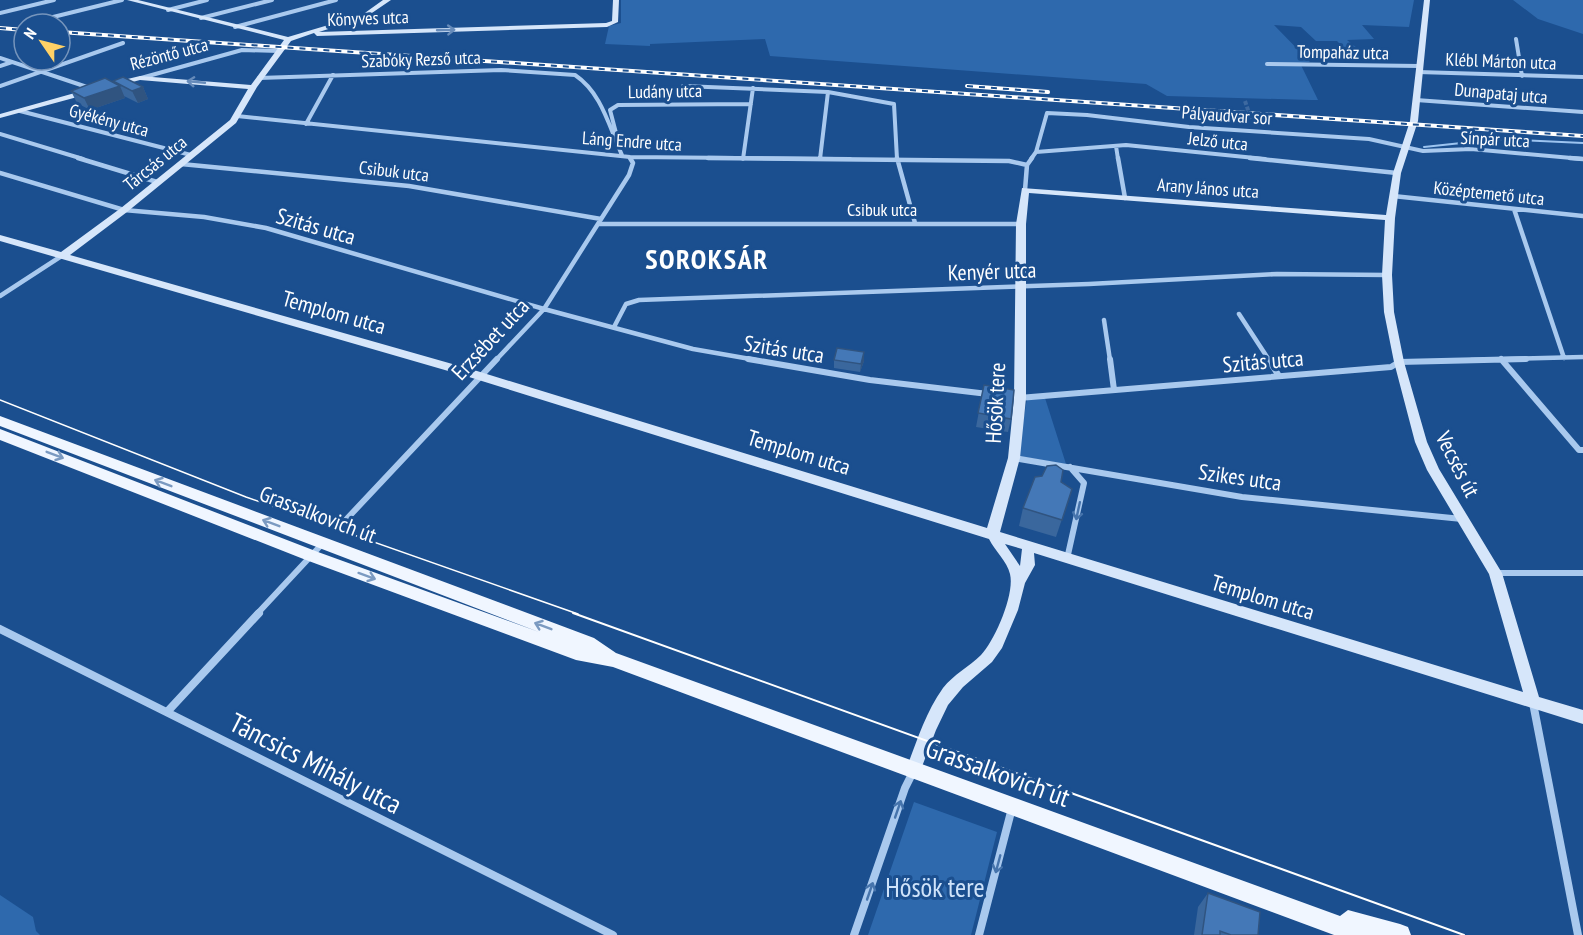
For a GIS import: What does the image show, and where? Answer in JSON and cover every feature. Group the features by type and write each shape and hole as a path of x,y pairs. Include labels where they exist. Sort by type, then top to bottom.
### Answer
{"main road":[{"name":"Grassalkovich út","path":"0,422 318,549"},
{"name":"Grassalkovich út","path":"0,434 318,549 588,643 614,660 913,772 1363,935"},
{"path":"1295,910 1341,935"},
{"path":"1295,910 1400,935"}],"street":[{"path":"0,13 54,0"},
{"path":"72,12 122,0"},
{"path":"129,0 288,39 364,15 388,0"},
{"path":"168,10 207,0"},
{"path":"201,18 272,0"},
{"path":"235,27 336,0"},
{"name":"Könyves utca","path":"304,33 612,24 616,0"},
{"name":"Vecsés út","path":"1427,0 1414,121 1397,173 1390,218 1387,275 1389,312 1399,362 1421,442 1433,470 1495,573 1533,702 1578,935"},
{"name":"Tárcsás utca","path":"0,296 63,255 124,210 237,116 253,87 288,39"},
{"path":"1516,39 1522,76"},
{"path":"72,60 123,43"},
{"name":"Rézöntő utca","path":"106,87 242,50 279,51"},
{"path":"0,58 12,62"},
{"path":"0,66 12,62"},
{"name":"Tompaház utca","path":"1267,64 1418,69"},
{"name":"Klébl Márton utca","path":"1418,69 1522,76 1583,77"},
{"name":"Szabóky Rezső utca","path":"259,78 512,70 575,75 582,79 601,102 613,137"},
{"path":"0,86 36,72"},
{"path":"42,72 95,90"},
{"path":"306,124 333,75"},
{"path":"140,78 253,87"},
{"path":"683,86 828,92 894,104 897,161 915,223"},
{"path":"744,159 753,88"},
{"path":"0,116 95,90"},
{"path":"820,160 828,92"},
{"name":"Dunapataj utca","path":"1416,100 1583,112"},
{"name":"Ludány utca","path":"613,137 616,133 610,110 618,105 751,104"},
{"name":"Gyékény utca","path":"20,111 191,155"},
{"name":"Pályaudvar sor","path":"1047,113 1087,115 1189,127 1369,139 1405,148"},
{"name":"Hősök tere","path":"993,535 1014,458 1015,397 1022,286 1021,224 1027,165 1036,152 1047,113"},
{"name":"Láng Endre utca","path":"237,116 630,157 1009,161 1027,165"},
{"path":"0,134 158,182"},
{"path":"613,137 622,155"},
{"path":"1116,146 1125,198"},
{"name":"Jelző utca","path":"1036,152 1116,146 1397,173"},
{"name":"Sínpár utca","path":"1405,148 1438,151 1471,149 1583,159"},
{"name":"Erzsébet utca","path":"341,525 544,309 629,175 633,163 630,157"},
{"name":"Csibuk utca","path":"181,164 418,188 600,222 1021,224"},
{"name":"Szitás utca","path":"0,173 124,210 255,226 693,349 870,380 997,395"},
{"name":"Arany János utca","path":"1024,190 1390,218"},
{"name":"Középtemető utca","path":"1393,196 1583,216"},
{"path":"1514,209 1564,358"},
{"name":"Templom utca","path":"0,238 479,376 1583,717"},
{"name":"Kenyér utca","path":"614,327 626,304 631,301 1276,274 1387,275"},
{"path":"1239,314 1279,376"},
{"path":"1104,320 1114,390"},
{"name":"Szitás utca","path":"1015,397 1391,367 1399,362 1583,357"},
{"path":"1501,360 1579,450 1583,450"},
{"name":"Szikes utca","path":"1014,458 1242,497 1462,519"},
{"path":"1067,559 1084,483 1070,466"},
{"path":"993,535 1011,558 1018,582"},
{"path":"854,935 905,788 938,710 947,693 987,658 1002,637 1018,582 1028,565 1028,547"},
{"path":"168,711 318,549"},
{"path":"1495,573 1583,573"},
{"name":"Táncsics Mihály utca","path":"0,629 613,935"},
{"path":"980,935 1012,808"}],"green space":[{"path":"621,0 1414,0 1409,27 1362,25 1374,39 1347,40 1357,48 1344,48 1337,41 1316,41 1301,27 1274,25 1310,62 1300,63 1318,100 1311,100 1167,96 1146,84 770,56 765,39 650,44 650,46 605,44 609,26 621,23"},
{"path":"1513,0 1583,0 1583,34 1538,19"},
{"path":"1045,398 1066,464 1017,456 1027,399"},
{"name":"Hősök tere","path":"914,802 997,832 971,935 868,935"},
{"path":"0,895 33,917 36,931 40,935 0,935"}],"building":[{"path":"123,77 143,87 132,91 113,81"},
{"path":"105,78 120,86 84,98 71,91"},
{"path":"837,348 864,352 861,364 834,360"},
{"path":"984,385 1014,390 1011,419 978,413"},
{"path":"1056,465 1063,470 1061,482 1072,489 1062,520 1023,508 1035,477 1042,476 1047,466"},
{"path":"1208,893 1260,912 1258,935 1231,935 1220,931 1220,935 1202,935"}],"waterway":[{"path":"1424,147 1499,139 1583,143"}],"tunnel":[{"path":"1245,101 1251,119"}],"tram line":[{"path":"0,400 246,497 578,614"},
{"path":"573,613 1464,935"}],"railway":[{"path":"0,28 12,29"},
{"path":"72,33 1583,136"},
{"path":"967,86 1048,92"}],"district":[{"name":"SOROKSÁR","path":"707,258"}]}
